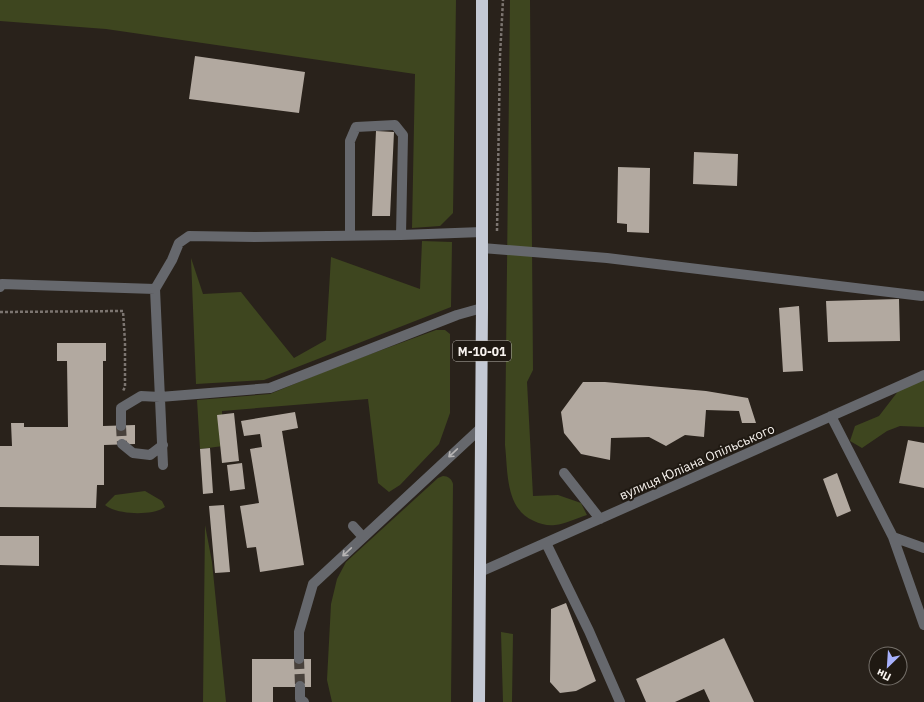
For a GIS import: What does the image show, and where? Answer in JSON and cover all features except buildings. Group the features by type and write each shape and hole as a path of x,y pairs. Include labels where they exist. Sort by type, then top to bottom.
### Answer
{"highway":[{"name":"М-10-01","path":"479,702 482,427 482,0"}],"street":[{"path":"350,236 350,141 356,127 395,125 403,134 401,235"},
{"path":"163,465 155,289 172,260 179,243 189,236 350,236 482,232"},
{"path":"482,248 607,258 922,296"},
{"path":"0,287 2,284 155,289"},
{"path":"121,426 121,408 141,396 160,397 270,388 457,315 482,308"},
{"name":"вулиця Юліана Опільського","path":"480,572 924,375"},
{"path":"831,416 893,537 924,625"},
{"path":"299,659 298,632 313,584 482,427"},
{"path":"122,444 133,453 150,455 162,445"},
{"path":"564,473 600,519"},
{"path":"353,526 363,537"},
{"path":"893,537 924,548"},
{"path":"546,543 589,631 620,702"},
{"path":"300,686 300,699 304,702"}],"path":[{"path":"0,312 123,311 125,387 122,394"}],"green space":[{"path":"0,0 456,0 453,213 440,226 412,228 415,74 106,29 0,21"},
{"path":"510,0 530,0 533,370 527,382 533,496 558,495 581,503 587,515 552,525 534,521 518,508 513,499 510,488 505,445"},
{"path":"422,241 452,242 451,307 264,380 196,384 191,258 203,294 241,292 294,358 326,340 331,257 420,289"},
{"path":"436,330 445,330 450,334 450,413 439,444 400,485 389,492 378,483 368,399 222,411 223,446 200,449 197,400 270,394 338,366"},
{"path":"924,378 924,427 900,426 887,431 862,448 850,441 855,426 879,416 899,390"},
{"path":"443,476 450,478 453,484 451,702 332,702 327,680 331,604 337,579 346,562 438,478"},
{"path":"145,491 162,501 165,507 152,512 135,513 118,511 105,505 115,495"},
{"path":"205,525 212,562 226,702 203,702"},
{"path":"501,632 513,634 512,702 503,702"}],"tunnel":[{"path":"121,426 122,444"},
{"path":"299,659 300,686"}]}
